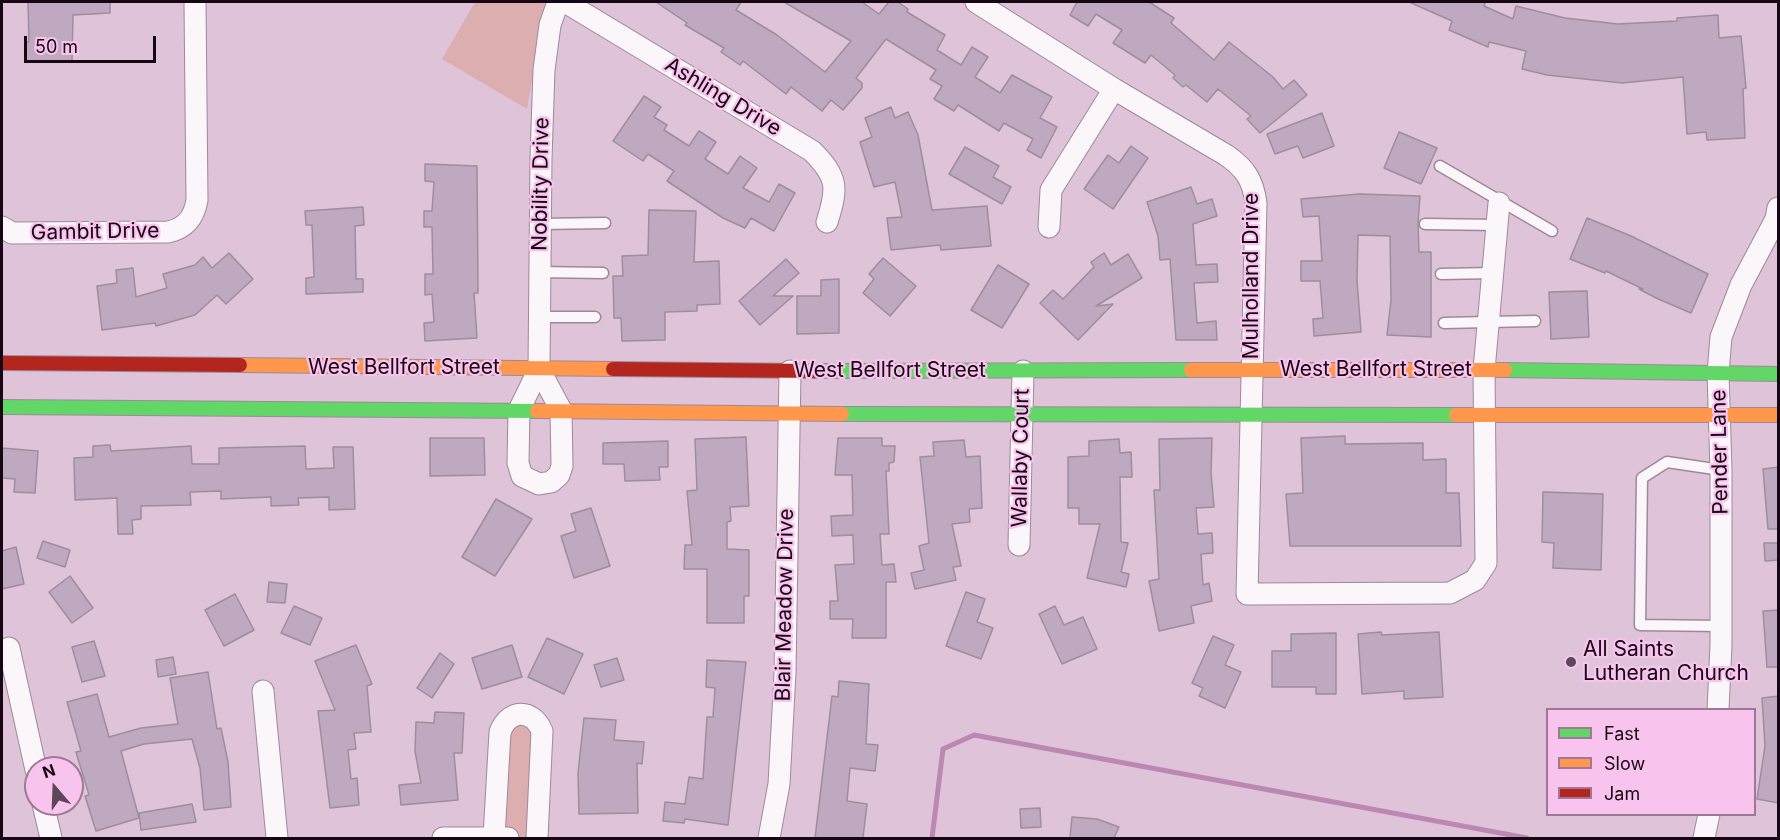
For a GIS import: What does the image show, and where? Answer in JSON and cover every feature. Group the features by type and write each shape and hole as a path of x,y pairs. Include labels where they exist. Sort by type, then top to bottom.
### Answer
{"main road":[{"name":"West Bellfort Street","path":"2,363 132,371 1484,370 1779,374"},
{"name":"West Bellfort Street","path":"2,407 134,402 519,410 1023,415 1779,415"}],"street":[{"name":"Gambit Drive","path":"2,227 12,233 168,232 178,230 188,223 195,212 197,200 195,2"},
{"name":"Nobility Drive","path":"539,369 561,410 562,466 559,475 551,482 539,484 522,476 518,463 519,410 539,369 544,70 550,25 558,2"},
{"name":"Ashling Drive","path":"565,2 812,152 830,170 835,198 827,222"},
{"name":"Mulholland Drive","path":"976,2 1114,89 1226,155 1241,165 1250,178 1256,203 1247,594 1450,593 1474,580 1486,563 1485,415"},
{"path":"1049,227 1051,190 1114,89"},
{"path":"1485,415 1484,370 1499,203"},
{"name":"Pender Lane","path":"1718,708 1721,626 1721,470 1718,373 1721,338 1741,285 1776,219 1779,208"},
{"name":"Blair Meadow Drive","path":"769,838 779,784 785,673 790,370"},
{"name":"Wallaby Court","path":"1019,545 1023,371"},
{"path":"9,648 33,756"},
{"path":"263,691 277,838"},
{"path":"442,838 501,838 500,732 504,722 514,715 524,713 532,716 542,731 537,838"},
{"path":"46,816 51,838"},
{"path":"1704,838 1709,816"}],"lane":[{"path":"1440,166 1499,203 1552,231"},
{"path":"540,224 605,223"},
{"path":"1425,224 1497,225"},
{"path":"540,272 603,273"},
{"path":"1441,274 1493,273"},
{"path":"540,317 595,317"},
{"path":"1444,323 1535,321"},
{"path":"1721,470 1667,462 1642,478 1640,625 1721,626"}],"shaded area":[{"path":"475,2 540,2 545,4 527,109 442,59"},
{"path":"532,717 536,838 496,835 501,732"}],"building":[{"path":"28,2 110,2 110,13 73,15 72,62 25,61 25,42 29,42"},
{"path":"656,2 741,2 736,10 777,35 825,72 851,41 784,2 862,2 879,14 889,2 898,2 908,9 907,12 945,35 937,50 961,65 972,47 988,57 975,77 1000,93 1012,75 1052,97 1040,118 1057,127 1041,158 1027,150 1033,139 1004,123 999,131 958,105 954,111 934,99 942,86 930,79 936,70 886,39 856,78 862,83 862,88 843,110 831,100 822,111 791,87 786,94 743,61 740,65 721,52 724,48 685,25 687,23"},
{"path":"1077,2 1149,2 1174,18 1171,23 1214,60 1229,42 1273,77 1283,89 1294,80 1307,95 1260,133 1247,119 1251,116 1218,89 1207,102 1186,85 1183,87 1173,78 1175,75 1151,55 1145,63 1113,43 1122,30 1096,14 1088,26 1070,15"},
{"path":"1409,2 1486,2 1484,6 1513,19 1516,6 1565,18 1618,24 1677,21 1677,18 1718,15 1719,38 1741,36 1746,88 1743,89 1745,138 1707,140 1706,132 1687,134 1683,77 1622,83 1547,75 1522,69 1526,51 1489,42 1488,47 1449,30 1452,21"},
{"path":"644,96 661,107 654,117 667,125 664,130 689,146 699,131 716,142 705,159 728,174 740,156 757,168 743,188 769,202 779,184 795,193 774,231 751,218 745,228 723,218 667,181 674,171 648,154 643,161 613,141"},
{"path":"891,107 895,118 908,112 918,135 932,210 987,206 991,246 941,250 940,245 891,250 887,218 902,217 895,182 874,187 860,142 872,137 865,118"},
{"path":"1322,113 1334,146 1303,158 1298,146 1275,154 1267,134"},
{"path":"1399,132 1437,148 1421,184 1384,168"},
{"path":"1131,146 1148,158 1113,209 1084,189 1108,155 1119,163"},
{"path":"965,147 999,166 993,177 1011,187 1002,204 949,174"},
{"path":"425,164 477,166 478,293 474,293 477,338 425,341 424,323 434,322 432,294 425,295 425,274 433,274 432,227 424,227 424,211 432,211 434,182 425,181"},
{"path":"1191,187 1197,204 1212,199 1217,216 1193,224 1196,265 1217,264 1218,282 1194,283 1197,323 1216,321 1217,340 1176,340 1170,259 1160,260 1158,236 1147,202"},
{"path":"1359,194 1420,196 1419,252 1431,252 1431,337 1387,335 1391,300 1390,236 1358,235 1357,281 1361,332 1314,336 1313,319 1323,318 1320,281 1301,281 1301,261 1322,261 1319,216 1303,217 1301,199"},
{"path":"363,207 364,225 355,226 356,279 363,279 363,292 306,294 306,278 314,277 312,225 306,225 305,211"},
{"path":"649,210 696,211 694,262 719,261 720,304 697,305 697,311 665,312 665,340 622,341 621,318 614,318 613,276 623,276 622,256 648,255"},
{"path":"1587,218 1631,236 1708,274 1691,313 1656,298 1606,271 1605,273 1570,259"},
{"path":"229,253 253,279 226,304 217,295 195,315 156,326 155,323 102,330 97,286 117,283 116,270 133,268 136,297 167,288 163,274 195,265 203,257 212,268"},
{"path":"1104,253 1111,265 1128,254 1142,278 1096,306 1113,304 1078,340 1040,303 1053,290 1063,299 1094,267 1091,262"},
{"path":"883,258 916,286 890,316 863,293 874,279 869,274"},
{"path":"786,259 799,273 773,296 793,296 760,325 739,301"},
{"path":"998,265 1029,284 1002,328 971,310"},
{"path":"839,279 839,333 797,334 797,296 821,296 821,280"},
{"path":"1587,291 1589,337 1551,339 1549,292"},
{"path":"1345,436 1345,444 1423,443 1423,460 1446,459 1446,493 1459,493 1461,546 1290,546 1286,494 1303,493 1301,438"},
{"path":"746,437 749,506 730,507 731,521 727,522 727,549 749,550 749,596 744,596 744,623 707,623 707,569 684,569 685,545 692,545 687,491 697,490 695,439"},
{"path":"430,438 484,438 485,475 430,476"},
{"path":"838,438 882,438 882,446 895,446 894,462 889,463 889,471 886,471 889,534 880,534 882,565 894,564 896,582 886,582 886,638 852,638 853,619 830,619 830,601 838,601 835,565 854,564 853,535 832,536 831,516 853,515 852,475 835,475"},
{"path":"1212,438 1211,473 1214,507 1196,508 1198,534 1212,533 1213,553 1201,554 1203,585 1209,583 1212,601 1191,606 1194,623 1159,631 1149,581 1159,579 1154,490 1160,490 1159,439"},
{"path":"1119,439 1120,453 1131,452 1132,477 1120,477 1121,542 1128,543 1121,572 1129,574 1126,587 1087,578 1100,524 1079,524 1079,508 1068,508 1068,457 1089,456 1089,441"},
{"path":"964,440 966,457 980,456 982,508 969,509 970,522 952,524 961,566 953,567 956,580 915,589 911,573 924,570 919,546 929,543 920,457 934,456 933,442"},
{"path":"668,441 668,467 659,467 660,480 625,481 624,464 603,464 603,443"},
{"path":"110,445 111,451 191,446 192,464 219,464 219,448 305,446 306,469 334,468 333,447 353,447 355,509 329,510 329,497 298,498 299,505 271,506 271,497 221,499 221,491 190,492 191,505 141,506 141,519 132,520 133,534 118,534 117,498 75,500 74,458 93,457 93,446"},
{"path":"2,448 38,451 35,493 14,492 15,479 2,478"},
{"path":"1779,467 1779,529 1768,529 1763,469"},
{"path":"1543,492 1603,494 1601,570 1553,568 1554,543 1542,542"},
{"path":"496,499 532,519 495,576 462,557"},
{"path":"591,508 610,566 574,578 561,536 576,531 571,514"},
{"path":"43,541 70,550 65,567 37,558"},
{"path":"1764,543 1779,543 1779,560 1765,561"},
{"path":"16,547 24,584 2,589 2,551"},
{"path":"70,576 93,608 72,623 49,592"},
{"path":"269,582 287,584 285,603 267,602"},
{"path":"966,592 985,599 977,622 993,628 981,659 946,646"},
{"path":"235,594 254,630 224,646 205,610"},
{"path":"294,606 322,618 310,645 281,633"},
{"path":"1055,606 1064,625 1083,617 1097,649 1062,664 1039,614"},
{"path":"1779,610 1779,667 1767,667 1763,611"},
{"path":"1381,632 1382,635 1439,632 1443,697 1404,699 1404,691 1362,694 1358,634"},
{"path":"1336,633 1336,694 1316,694 1316,687 1272,687 1272,651 1291,651 1291,634"},
{"path":"1213,636 1234,645 1225,665 1241,672 1225,708 1199,696 1203,688 1192,683"},
{"path":"547,638 583,654 564,694 528,677"},
{"path":"94,641 105,676 82,682 72,647"},
{"path":"356,645 372,684 367,686 371,732 354,733 356,749 348,750 351,779 357,778 359,805 330,808 318,711 335,710 315,661"},
{"path":"512,645 522,677 482,689 472,658"},
{"path":"440,653 454,664 432,698 417,688"},
{"path":"173,657 176,674 158,677 156,660"},
{"path":"617,658 624,680 601,687 594,665"},
{"path":"707,660 746,662 728,825 685,819 684,823 663,821 665,802 685,804 689,777 703,779 707,717 713,717 715,688 706,687"},
{"path":"208,672 217,729 221,728 228,762 231,807 204,810 200,768 192,739 144,744 121,751 139,818 96,831 85,796 89,795 84,778 84,756 77,756 76,752 81,751 67,702 97,694 109,737 141,728 178,724 170,678"},
{"path":"839,681 869,684 866,744 878,745 875,771 850,768 847,801 867,804 863,838 815,838 832,696 838,697"},
{"path":"1779,696 1779,803 1757,799 1765,746 1762,698"},
{"path":"435,712 464,713 462,753 454,753 458,800 401,805 399,785 421,783 415,751 416,722 434,723"},
{"path":"584,718 616,720 614,740 644,742 642,764 637,763 638,813 579,814 578,773"},
{"path":"192,804 196,822 141,830 139,813"},
{"path":"1040,808 1041,827 1021,828 1020,809"},
{"path":"1072,817 1097,819 1119,827 1114,838 1070,838"}],"waterway":[{"path":"932,838 943,749 974,735 1527,838"}],"traffic: fast":[{"path":"814,371 1191,370"},
{"path":"1505,370 1778,374"},
{"path":"2,407 537,411"},
{"path":"842,414 1456,415"}],"traffic: slow":[{"path":"240,365 613,369"},
{"path":"1191,370 1505,370"},
{"path":"537,411 842,414"},
{"path":"1456,415 1778,415"}],"traffic: jam":[{"path":"2,363 240,365"},
{"path":"613,369 814,371"}],"place":[{"name":"All Saints Lutheran Church","path":"1571,662"}]}
